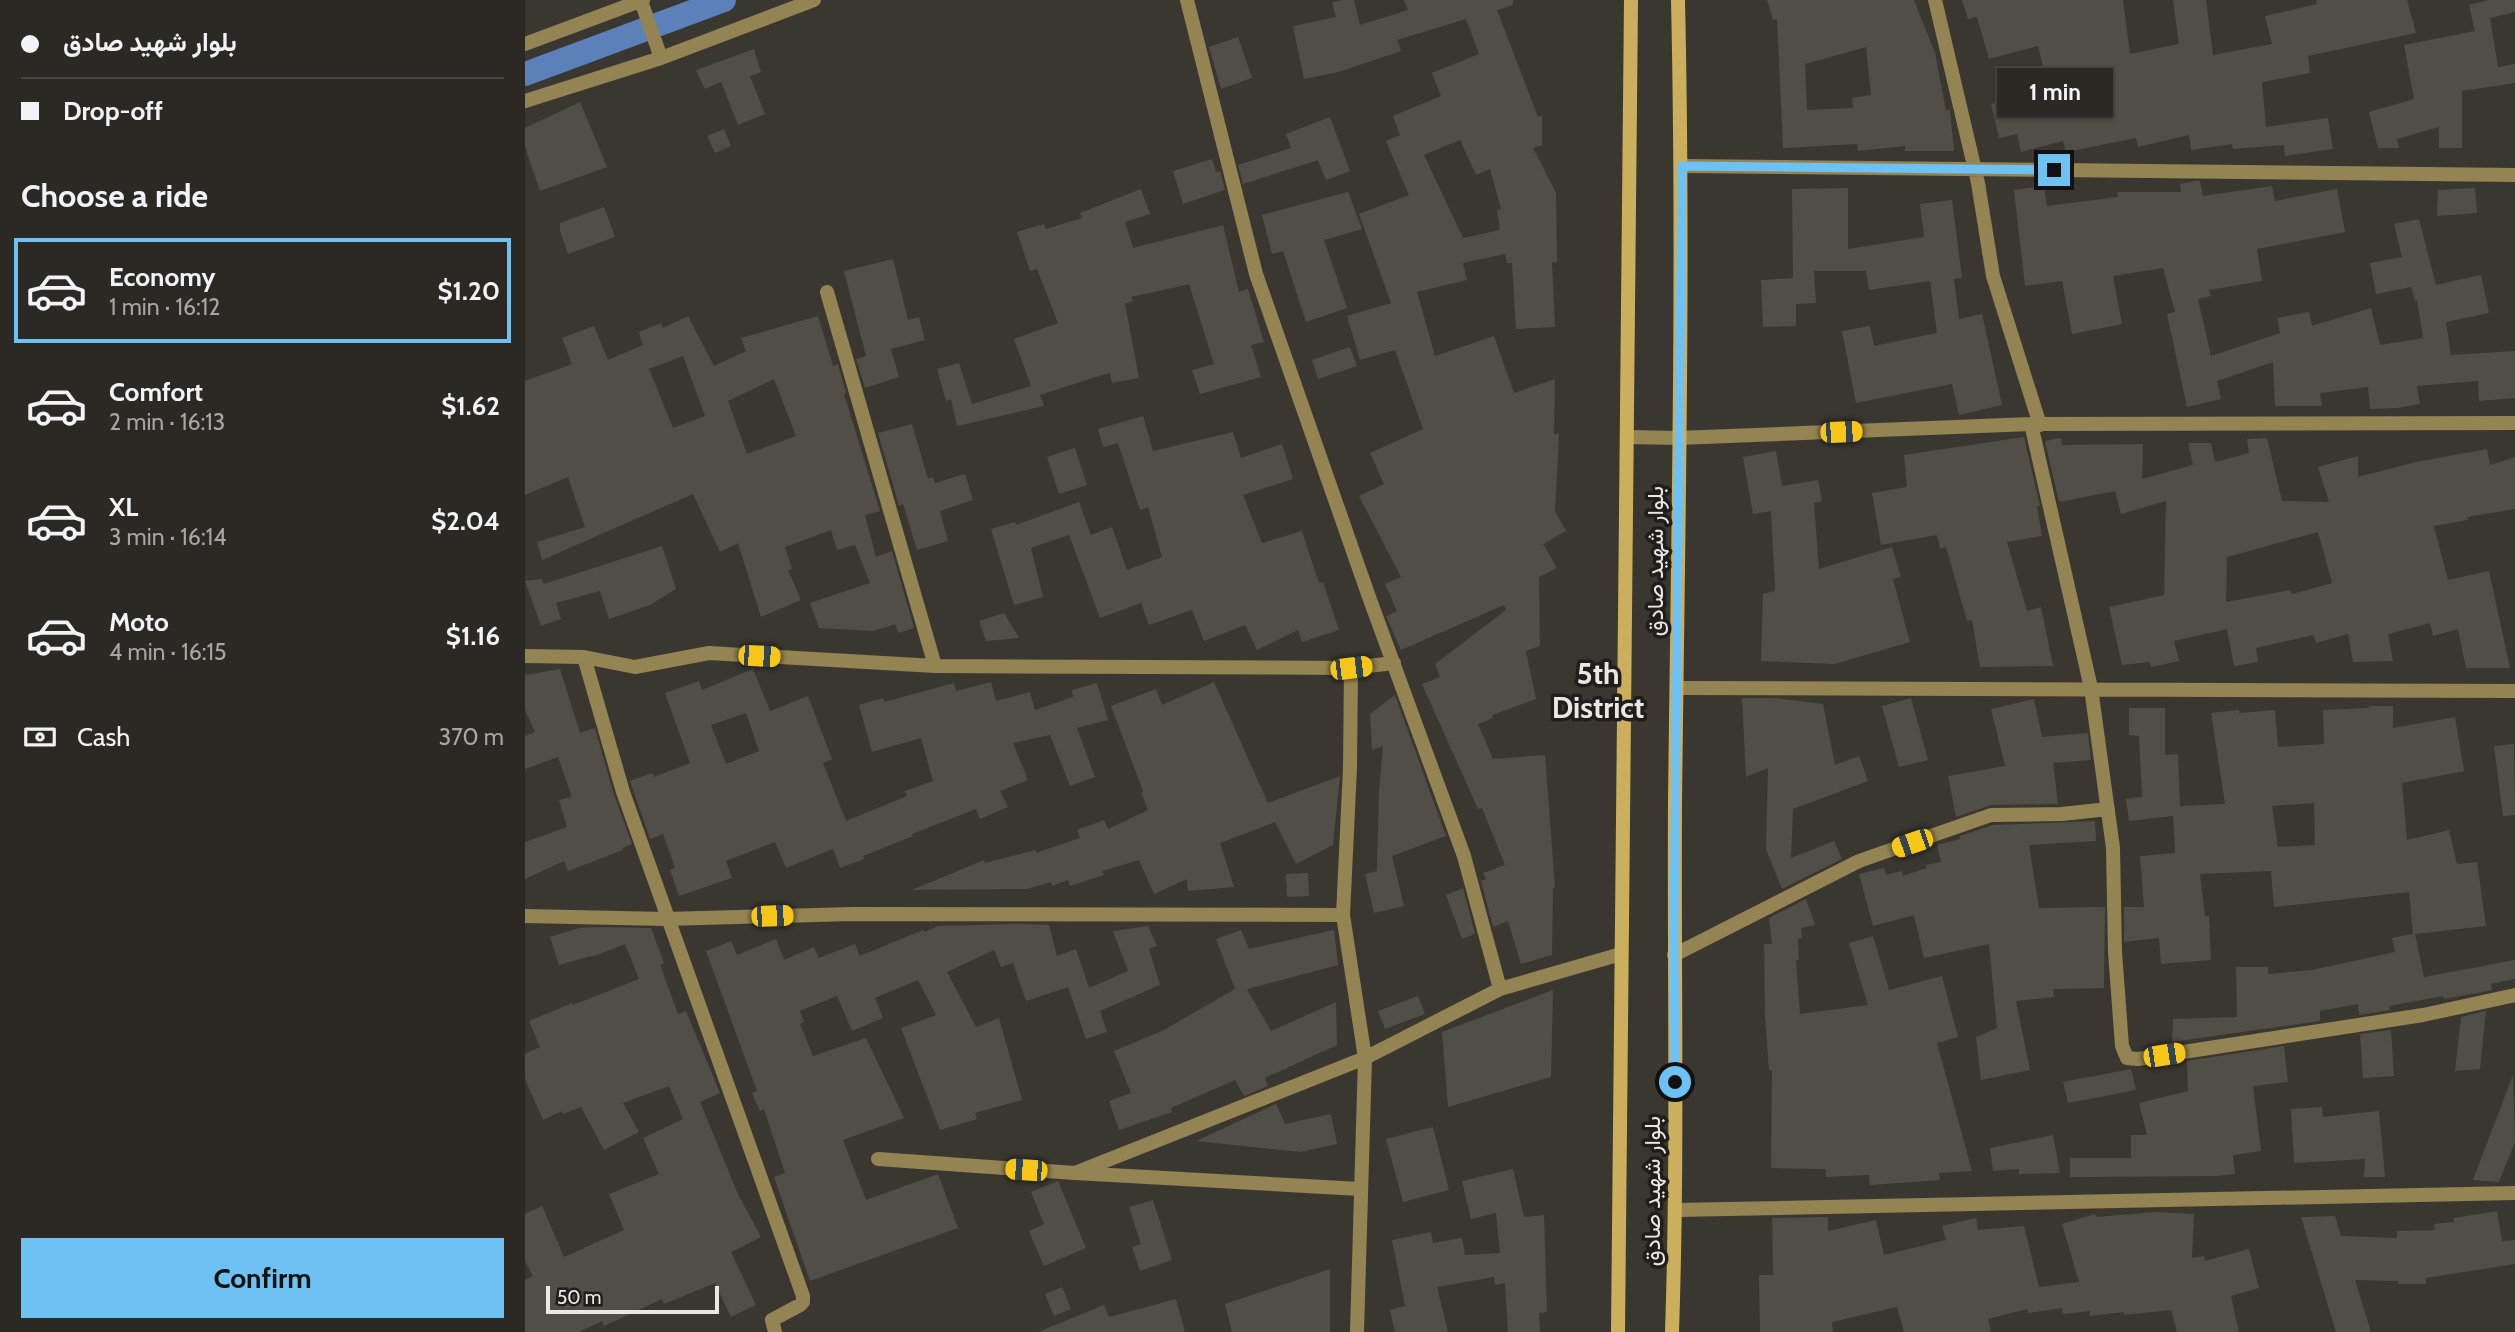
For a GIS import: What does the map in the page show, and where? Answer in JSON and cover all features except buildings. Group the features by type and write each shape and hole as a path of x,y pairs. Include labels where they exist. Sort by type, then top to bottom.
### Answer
{"main road":[{"name":"بلوار شهید صادق","path":"1618,1332 1631,0"},
{"name":"بلوار شهید صادق","path":"1672,1332 1676,1210 1674,955 1682,166 1678,0"}],"street":[{"path":"525,44 642,0 661,58"},
{"path":"525,101 661,58 814,0"},
{"path":"1187,0 1257,274 1464,856 1500,989"},
{"path":"1935,0 1978,183 1993,276 2036,424 2091,688 2113,848 2115,952 2122,1046 2127,1058 2138,1059 2423,1015 2515,995"},
{"path":"1682,166 2515,176"},
{"path":"827,292 935,666"},
{"path":"1626,437 1678,438 2036,424 2515,423"},
{"path":"525,656 584,657 635,667 709,653 935,666 1351,668 1394,663"},
{"path":"584,657 623,792 666,919 803,1296 800,1305 772,1320 775,1332"},
{"path":"1351,668 1350,768 1343,915 1365,1058 1357,1332"},
{"path":"1677,688 2515,691"},
{"path":"1674,955 1859,861 1991,815 2062,814 2108,809"},
{"path":"525,916 666,919 852,914 1343,915"},
{"path":"1075,1173 1365,1058 1500,989 1621,954"},
{"path":"878,1159 1360,1189"},
{"path":"1676,1210 2515,1193"}],"waterway":[{"path":"525,74 724,0"}],"district":[{"name":"5th District","path":"1598,691"}],"route":[{"path":"1675,1082 1674,928 1682,166 2054,170"}]}
